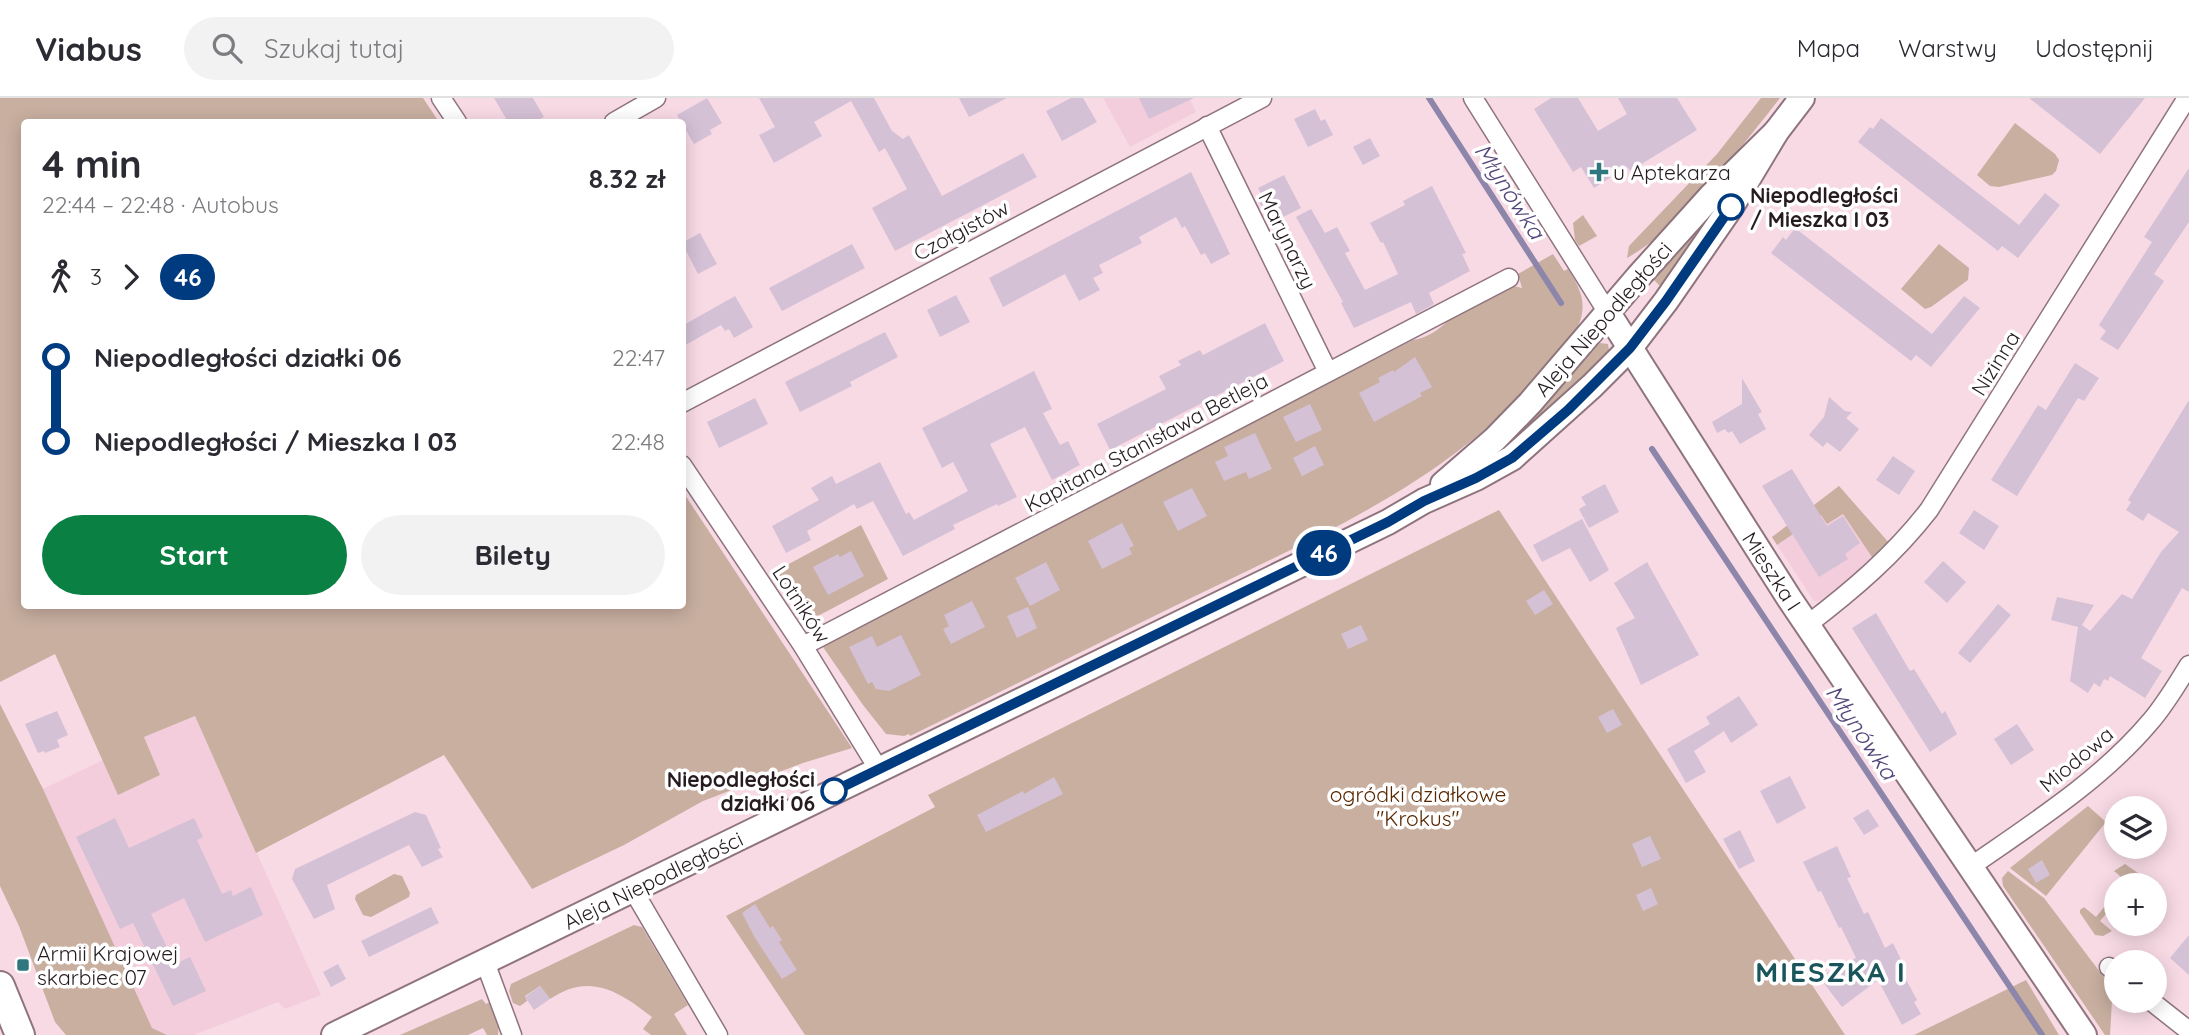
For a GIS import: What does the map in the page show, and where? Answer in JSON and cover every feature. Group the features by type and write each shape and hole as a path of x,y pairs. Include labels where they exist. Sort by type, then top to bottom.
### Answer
{"main road":[{"path":"0,986 20,1035"}],"street":[{"path":"441,98 455,119"},
{"path":"619,119 656,98"},
{"name":"Czołgistów","path":"686,400 1262,98"},
{"path":"1476,103 1495,98"},
{"name":"Aleja Niepodległości","path":"334,1035 1388,522 1424,501 1476,478 1512,458 1568,410 1630,348 1731,207 1776,132 1802,98"},
{"name":"Nizinna","path":"1808,625 1879,567 1904,542 1929,510 2188,98"},
{"name":"Mieszka I","path":"1476,103 1808,625 2084,1035"},
{"name":"Marynarzy","path":"1207,126 1328,372"},
{"name":"Aleja Niepodległości","path":"1424,501 1531,403 1712,195 1776,132"},
{"name":"Kapitana Stanisława Betleja","path":"803,646 1510,278"},
{"name":"Lotników","path":"686,470 803,646 879,770"},
{"name":"Miodowa","path":"1970,867 2077,790 2120,754 2150,722 2187,671"},
{"path":"633,890 718,1035"},
{"path":"485,962 512,1035"},
{"path":"2166,1013 2189,1031"}],"shaded area":[{"path":"1103,98 1189,98 1196,112 1130,147"},
{"path":"1839,486 1889,543 1825,600 1814,601 1772,537"},
{"path":"195,716 321,995 285,1009 278,1002 194,1035 167,1035 152,1028 43,789 103,760 119,794 160,775 144,737"}],"green space":[{"path":"0,98 423,98 437,119 21,119 21,609 686,609 686,497 852,748 803,763 703,801 624,845 532,889 444,755 256,853 195,716 144,737 160,775 118,795 55,654 0,682"},
{"path":"1761,98 1780,98 1727,164 1685,210 1654,239 1627,258 1629,246 1717,154"},
{"path":"2015,123 2055,154 2059,160 2056,171 2052,175 1999,187 1990,186 1977,175"},
{"path":"1712,210 1714,212 1661,287 1652,278"},
{"path":"1583,215 1597,236 1579,246 1575,240 1573,223"},
{"path":"1939,244 1969,268 1968,280 1925,309 1901,289"},
{"path":"1553,254 1564,271 1568,269 1577,284 1583,307 1581,319 1567,342 1518,399 1477,436 1433,469 1340,525 910,736 886,734 823,647 827,642 1413,340 1428,335 1448,321 1514,286 1522,288 1518,274"},
{"path":"1600,343 1608,344 1607,356 1521,432"},
{"path":"1839,486 1890,544 1874,560 1843,514 1827,524 1821,515 1777,545 1772,537"},
{"name":"ogródki działkowe \"Krokus\"","path":"1499,510 1845,1035 805,1035 726,916 935,807 928,795"},
{"path":"861,525 888,579 814,618 804,616 774,572"},
{"path":"0,704 43,789 152,1028 167,1035 66,1035 55,1022 19,926 0,886"},
{"path":"2088,806 2104,820 2104,824 2046,896 2010,868"},
{"path":"2125,864 2138,873 2116,873 2114,871"},
{"path":"2008,871 2044,898 2104,977 2104,1013 2111,1013 2110,1035 2105,1035 2003,886 2002,878"},
{"path":"394,874 402,876 410,893 409,897 371,917 363,915 355,899 356,895"},
{"path":"2084,907 2096,917 2104,907 2104,916 2100,921 2104,924 2103,936 2095,935 2080,910"},
{"path":"634,925 642,927 688,1005 674,1014 687,1035 651,1035 643,1029 652,1017 628,999 603,988 578,987 550,999 540,986 525,996 527,1001 520,1006 513,1003 509,991 511,984"},
{"path":"2026,980 2059,1035 1914,1035"},
{"path":"482,999 486,1004 490,1002 499,1024 498,1035 487,1035 483,1028 468,1035 400,1035"}],"building":[{"path":"494,98 533,98 544,117 540,119 506,119"},
{"path":"707,98 722,123 710,130 712,134 694,144 686,130 686,119 679,119 677,115"},
{"path":"759,98 874,98 892,131 903,139 909,135 942,196 1023,153 1037,177 895,251 872,208 907,189 885,148 879,152 851,101 814,122 822,136 774,163 759,135 775,127"},
{"path":"959,98 1007,98 969,117"},
{"path":"1071,98 1083,98 1097,122 1062,141 1046,111"},
{"path":"1139,98 1194,98 1149,119"},
{"path":"1551,98 1578,98 1598,131 1627,114 1618,98 1677,98 1697,130 1630,171 1627,167 1594,188 1581,167 1573,172 1534,109"},
{"path":"2029,98 2145,98 2100,154"},
{"path":"1315,109 1321,121 1325,119 1333,135 1308,147 1294,119"},
{"path":"1881,118 2019,225 2045,193 2060,205 2018,258 2002,246 1998,251 1858,142"},
{"path":"1370,138 1380,156 1363,165 1353,147"},
{"path":"2189,168 2189,222 2154,274 2164,281 2118,350 2100,339 2106,331 2099,325 2152,242 2144,237"},
{"path":"1191,172 1230,254 1211,264 1205,253 1201,255 1185,226 1182,228 1176,217 1139,237 1142,243 1099,265 1103,273 1093,278 1100,290 1079,301 1065,274 1003,307 989,278"},
{"path":"1284,175 1301,208 1275,221 1271,214 1267,216 1258,200 1263,197 1258,188"},
{"path":"1432,186 1466,253 1462,254 1470,271 1429,293 1434,304 1416,314 1411,302 1354,328 1341,303 1343,302 1296,217 1311,209 1325,233 1337,227 1350,251 1345,253 1365,290 1398,274 1383,242 1381,243 1370,223 1405,205 1403,201"},
{"path":"1795,228 1932,334 1964,296 1980,308 1931,367 1916,355 1911,361 1771,253 1783,237 1786,240"},
{"path":"700,233 717,264 698,274 686,251 686,241"},
{"path":"852,244 865,268 782,311 769,288"},
{"path":"956,295 970,322 940,337 927,310"},
{"path":"735,296 753,327 734,338 729,329 725,331 721,325 686,345 686,324"},
{"path":"1265,323 1284,361 1110,450 1097,424 1166,389 1159,376 1181,365 1178,361 1200,350 1203,355"},
{"path":"885,332 898,357 850,382 852,386 800,412 785,382"},
{"path":"1415,357 1432,387 1420,393 1422,396 1374,422 1359,393 1380,382 1378,378 1393,370 1394,372"},
{"path":"2075,363 2099,378 2084,401 2078,398 2017,496 1991,480 2038,405 2046,410"},
{"path":"1034,371 1052,409 1043,413 1060,445 1068,441 1080,465 1052,480 1025,427 990,444 1017,497 953,525 955,529 903,556 873,501 857,509 854,504 807,531 811,540 786,553 772,526 819,500 811,488 832,476 836,484 880,462 906,514 909,512 914,520 968,491 953,462 942,468 922,428"},
{"path":"1742,378 1762,412 1758,414 1766,429 1740,444 1732,431 1728,433 1725,429 1717,433 1712,422 1742,404"},
{"path":"1829,397 1845,411 1852,412 1846,418 1859,429 1840,452 1827,442 1823,447 1809,435 1824,417"},
{"path":"755,398 768,424 719,448 707,422"},
{"path":"2189,400 2189,592 2182,588 2141,658 2162,671 2145,698 2110,676 2108,681 2104,679 2100,687 2094,683 2088,693 2070,681 2078,627 2051,620 2057,597 2094,605 2082,625 2090,631 2122,594 2132,599 2161,552 2179,532 2148,513 2143,521 2126,510 2131,502 2128,500"},
{"path":"1310,404 1322,430 1296,442 1283,417"},
{"path":"1255,433 1272,469 1249,479 1246,472 1224,481 1215,462 1228,456 1224,447"},
{"path":"1315,446 1324,465 1302,476 1293,458"},
{"path":"1893,456 1915,471 1899,495 1876,480"},
{"path":"1792,469 1827,526 1843,516 1860,543 1845,554 1848,559 1819,577 1762,486"},
{"path":"1605,484 1619,512 1589,528 1579,509 1586,505 1581,497"},
{"path":"1192,488 1207,516 1178,531 1163,502"},
{"path":"1974,510 1999,526 1984,550 1959,533"},
{"path":"1582,519 1609,570 1590,582 1570,548 1542,562 1533,545"},
{"path":"1122,523 1134,546 1129,548 1132,554 1102,569 1088,541"},
{"path":"851,551 864,576 828,595 813,567 838,554 840,557"},
{"path":"1943,561 1966,582 1947,603 1924,582"},
{"path":"1046,562 1060,590 1030,606 1015,578"},
{"path":"1647,562 1699,655 1641,685 1616,628 1635,618 1614,583"},
{"path":"1544,590 1553,604 1535,615 1526,601"},
{"path":"972,601 985,627 951,644 943,629 949,626 944,615"},
{"path":"1998,604 2011,615 1970,663 1958,653"},
{"path":"1028,607 1037,628 1017,638 1007,616"},
{"path":"1876,613 1910,671 1914,669 1942,714 1945,711 1957,734 1930,752 1852,628"},
{"path":"1361,625 1368,640 1348,649 1341,634"},
{"path":"901,635 921,675 889,691 876,689 872,682 868,684 849,647 872,636 877,647"},
{"path":"1739,696 1758,725 1731,743 1724,731 1694,751 1706,772 1686,783 1667,749 1710,724 1706,717"},
{"path":"1613,709 1622,725 1607,733 1598,717"},
{"path":"57,711 68,735 57,740 60,747 38,753 25,724"},
{"path":"2017,724 2034,750 2011,765 1994,739"},
{"path":"1790,776 1806,808 1777,824 1760,791"},
{"path":"1054,777 1063,794 986,832 977,815"},
{"path":"1868,809 1879,826 1864,835 1853,818"},
{"path":"415,812 426,815 443,857 422,867 409,845 327,885 335,909 314,919 292,879 295,869"},
{"path":"115,818 129,848 194,818 203,837 197,840 222,894 231,890 233,896 251,887 263,915 205,942 184,898 151,914 175,964 190,957 206,991 173,1006 133,923 120,929 76,837"},
{"path":"1740,830 1755,861 1739,869 1723,839"},
{"path":"1650,836 1661,859 1642,867 1632,844"},
{"path":"1837,846 1851,877 1847,878 1864,914 1868,912 1885,948 1893,943 1905,968 1901,970 1917,1000 1914,1002 1921,1014 1902,1025 1878,980 1842,1007 1819,977 1856,958 1803,862"},
{"path":"2042,860 2050,875 2036,883 2028,869"},
{"path":"1651,888 1658,904 1643,911 1636,895"},
{"path":"755,904 770,928 773,926 782,940 779,942 797,970 782,979 742,913"},
{"path":"431,907 439,923 369,957 361,941"},
{"path":"2189,935 2189,975 2170,958"},
{"path":"338,964 346,979 331,987 323,972"},
{"path":"540,986 550,999 534,1010 525,997"}],"waterway":[{"name":"Młynówka","path":"1429,98 1561,303"},
{"name":"Młynówka","path":"1652,449 2042,1035"}],"bus line":[{"name":"46","path":"834,791 1388,522 1424,501 1476,478 1512,458 1568,410 1630,348 1731,207"}],"place":[{"name":"u Aptekarza","path":"1599,172"},
{"name":"Niepodległości / Mieszka I 03","path":"1731,207"},
{"name":"Niepodległości działki 06","path":"834,791"},
{"name":"Armii Krajowej skarbiec 07","path":"23,965"}],"district":[{"name":"MIESZKA I","path":"1831,971"}]}
